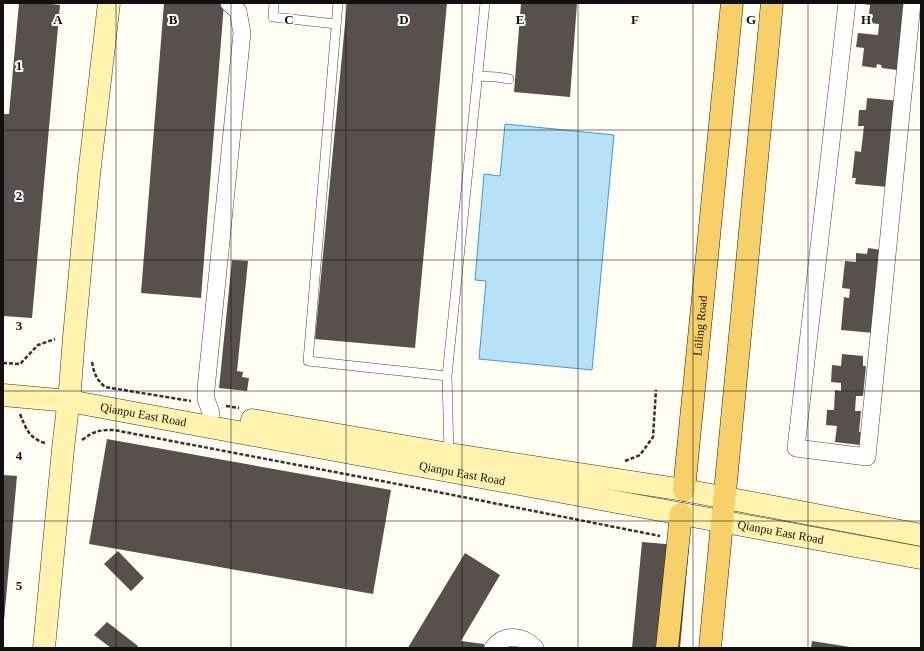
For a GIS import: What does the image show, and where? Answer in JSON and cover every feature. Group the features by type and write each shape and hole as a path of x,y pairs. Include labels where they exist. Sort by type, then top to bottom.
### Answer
{"main road":[{"path":"44,648 89,175 109,3"},
{"name":"Lüling Road","path":"668,648 732,3"},
{"path":"710,648 772,3"},
{"name":"Qianpu East Road","path":"3,382 722,522 921,558"},
{"name":"Qianpu East Road","path":"10,402 69,395 211,413 449,454 684,490 921,535"}],"street":[{"path":"211,413 206,398 206,390 242,33 238,11 229,3"},
{"path":"847,3 796,448 867,457 912,3"},
{"path":"493,648 503,640 516,638 530,643 535,648"}],"lane":[{"path":"274,3 273,18 336,24"},
{"path":"338,3 308,360 447,376"},
{"path":"449,454 447,376 485,3"},
{"path":"477,76 509,79"}],"path":[{"path":"3,363 20,364 38,345 54,339 74,337"},
{"path":"10,402 27,432 39,441 63,449 77,451 82,440 90,434 102,430 114,430 678,539"}],"water":[{"path":"505,124 614,135 592,370 479,359 486,281 475,280 484,174 500,176"}],"building":[{"path":"19,3 60,5 32,318 3,316 3,114 9,114"},
{"path":"164,3 224,3 201,298 141,293"},
{"path":"347,3 447,3 415,348 315,339"},
{"path":"521,3 577,3 570,97 514,92"},
{"path":"864,3 908,3 903,62 897,61 897,70 882,68 881,65 877,64 876,68 862,66 864,48 856,47 858,33 878,35 879,24 868,23 870,5"},
{"path":"867,98 901,101 888,187 855,184 856,178 852,178 855,151 861,152 864,126 858,126 859,110 866,110"},
{"path":"868,248 882,250 874,333 841,330 844,297 849,298 850,289 842,288 845,261 856,262 856,253 867,254"},
{"path":"232,260 248,261 237,371 243,372 242,377 249,378 247,391 219,388"},
{"path":"842,354 863,356 863,366 866,366 863,396 856,396 855,411 861,411 859,432 861,432 860,445 835,442 837,426 826,425 827,410 834,410 835,390 841,391 841,383 831,382 832,365 841,366"},
{"path":"107,439 391,490 373,594 89,544"},
{"path":"3,475 17,476 4,621 3,621"},
{"path":"642,542 689,546 680,648 632,648"},
{"path":"118,551 144,578 131,591 104,564"},
{"path":"465,553 500,575 461,641 484,644 484,648 409,648 409,646"},
{"path":"107,622 138,646 136,648 111,648 94,635"},
{"path":"812,641 850,647 850,648 811,648"}]}
